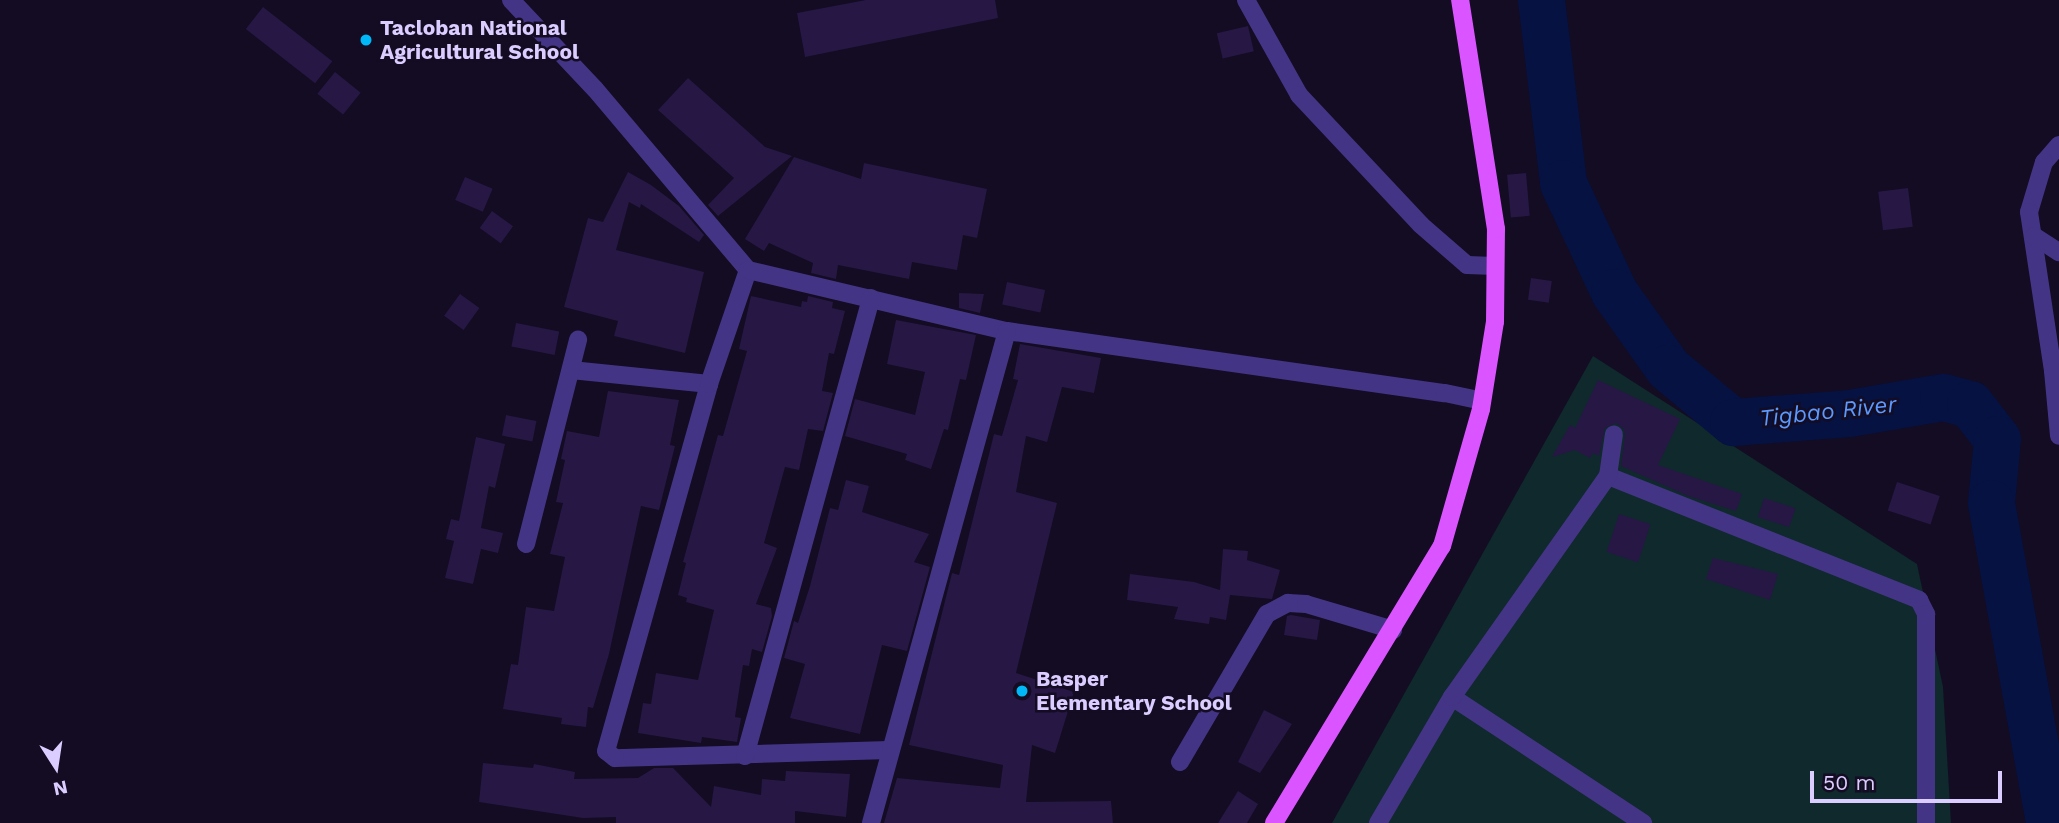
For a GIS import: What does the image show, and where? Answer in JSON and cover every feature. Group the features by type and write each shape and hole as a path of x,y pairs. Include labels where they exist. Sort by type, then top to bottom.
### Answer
{"main road":[{"path":"1274,823 1394,630 1442,546 1482,401 1496,322 1496,229 1460,0"}],"street":[{"path":"511,0 595,89 707,218 748,270 1007,331 1445,393 1482,401"},
{"path":"1246,0 1274,54 1308,105 1421,225 1467,265 1495,266"},
{"path":"2059,145 2044,162 2029,212 2056,374 2059,436"},
{"path":"2034,236 2059,252"},
{"path":"748,270 709,384 606,751 615,758 889,750"},
{"path":"745,756 871,298"},
{"path":"871,823 889,750 1007,331"},
{"path":"526,544 578,340"},
{"path":"571,370 709,384"},
{"path":"1378,823 1452,697 1608,476 1614,434"},
{"path":"1608,476 1919,600 1926,614 1926,823"},
{"path":"1180,762 1267,614 1288,603 1306,604 1394,630"},
{"path":"1452,697 1643,823"}],"green space":[{"path":"1593,356 1917,564 1943,687 1951,823 1332,823"}],"building":[{"path":"866,0 995,0 998,18 805,57 797,13"},
{"path":"263,7 332,61 315,83 246,29"},
{"path":"1248,26 1254,51 1223,59 1217,33"},
{"path":"335,72 361,93 343,115 317,94"},
{"path":"688,78 765,147 792,156 718,216 708,205 734,178 658,110"},
{"path":"794,157 861,179 864,163 987,189 977,238 963,235 957,270 912,262 909,279 838,265 836,279 811,273 813,263 769,243 764,251 745,239"},
{"path":"628,172 679,206 704,235 699,242 641,204 640,208 629,202 616,250 704,272 685,353 614,336 618,321 564,307 588,218 603,222"},
{"path":"1526,173 1530,216 1511,217 1507,175"},
{"path":"465,177 493,189 483,212 455,200"},
{"path":"1908,188 1913,227 1883,230 1878,192"},
{"path":"492,211 513,226 501,243 480,228"},
{"path":"1531,278 1552,281 1549,303 1528,300"},
{"path":"1007,282 1045,290 1040,313 1002,304"},
{"path":"959,293 984,294 980,313 959,308"},
{"path":"460,294 479,308 464,330 444,316"},
{"path":"751,296 801,307 802,301 807,302 808,296 833,302 832,308 845,311 834,354 829,353 822,391 833,393 823,431 808,429 799,470 785,467 764,543 777,548 756,604 771,608 772,616 762,652 752,649 749,666 743,665 735,717 741,718 737,742 702,737 701,743 638,733 643,703 651,704 656,673 698,680 714,610 686,602 687,598 678,595 686,563 683,562 718,435 723,436 747,351 739,349"},
{"path":"896,320 976,335 966,380 960,379 948,430 944,429 931,469 905,460 907,454 845,436 855,399 915,415 925,372 887,364"},
{"path":"516,323 559,331 555,355 511,347"},
{"path":"1020,344 1101,358 1094,393 1062,387 1047,442 1026,436 1016,492 1057,503 1016,673 1074,692 1055,753 1032,745 1026,802 1111,801 1113,823 884,823 897,778 1000,788 1003,765 909,745 952,573 959,575 994,434 1002,436 1018,380 1013,379"},
{"path":"1598,380 1680,419 1658,465 1742,494 1736,511 1688,496 1621,466 1625,435 1624,429 1616,423 1605,428 1599,456 1593,453 1590,458 1575,450 1552,457 1570,425 1575,428"},
{"path":"608,391 679,400 670,445 675,446 659,510 641,506 609,654 593,708 588,707 586,727 561,724 562,718 503,709 511,664 518,665 526,607 554,611 565,557 550,554 563,503 556,502 565,460 561,459 567,431 599,437"},
{"path":"506,415 536,421 532,442 502,436"},
{"path":"476,437 505,444 495,488 489,486 481,528 503,533 498,553 481,549 473,584 445,578 454,541 446,539 451,519 459,521"},
{"path":"846,480 869,486 862,512 929,534 914,562 930,567 907,651 882,645 860,734 790,718 805,664 784,658 794,621 798,623 810,586 830,508 838,510"},
{"path":"1897,482 1940,496 1931,524 1888,511"},
{"path":"1764,498 1795,508 1789,527 1758,517"},
{"path":"1619,514 1650,524 1638,562 1607,552"},
{"path":"1223,549 1248,551 1247,560 1280,570 1272,599 1230,595 1226,620 1210,617 1209,624 1174,619 1178,607 1127,600 1130,574 1194,582 1220,590"},
{"path":"1713,558 1778,574 1770,600 1706,579"},
{"path":"1287,616 1320,620 1317,640 1284,635"},
{"path":"1264,710 1292,724 1260,773 1238,762"},
{"path":"483,763 533,768 534,764 575,772 574,779 638,778 654,768 673,768 711,807 714,786 761,795 762,779 785,781 786,771 850,774 846,817 795,811 795,823 616,823 616,817 583,818 479,802"},
{"path":"1238,791 1258,804 1247,823 1218,823"}],"waterway":[{"name":"Tigbao River","path":"1541,0 1563,183 1614,292 1668,368 1733,422 1849,413 1943,397 1970,404 1997,439 1991,503 2049,823"}],"place":[{"name":"Tacloban National Agricultural School","path":"366,40"},
{"name":"Basper Elementary School","path":"1022,691"}]}
